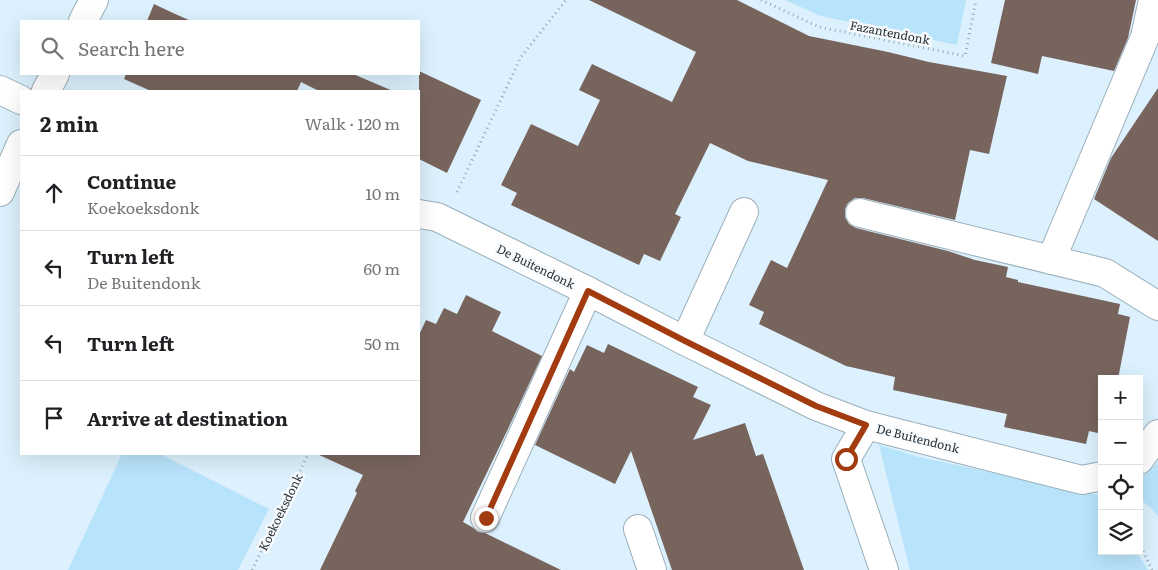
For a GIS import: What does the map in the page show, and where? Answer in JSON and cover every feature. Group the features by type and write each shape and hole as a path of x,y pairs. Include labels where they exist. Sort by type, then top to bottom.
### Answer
{"street":[{"path":"84,20 94,0"},
{"path":"1051,260 1145,37 1153,0"},
{"path":"47,90 54,75"},
{"path":"0,90 20,100"},
{"path":"0,192 20,146"},
{"path":"685,341 744,212"},
{"path":"860,212 1105,273 1158,306"},
{"name":"De Buitendonk","path":"428,216 588,291 816,406 866,425 1082,480 1098,477"},
{"path":"486,518 588,291"},
{"path":"866,425 846,459 884,570"},
{"path":"1143,455 1158,434"},
{"path":"638,529 652,570"}],"path":[{"path":"428,216 458,192 522,57 566,0"},
{"name":"Fazantendonk","path":"761,0 819,27 965,56 976,0"},
{"name":"Koekoeksdonk","path":"252,570 308,455"},
{"path":"1143,551 1152,570"}],"shaded area":[{"path":"785,0 966,0 957,45 821,16"},
{"path":"879,445 919,457 1098,495 1098,555 1139,555 1148,570 910,570"},
{"path":"122,455 162,455 269,509 238,570 68,570"},
{"path":"1158,462 1158,517 1143,501 1143,475"}],"building":[{"path":"589,0 737,0 809,36 929,62 1007,76 989,154 970,150 955,220 863,198 855,198 848,203 845,209 845,217 849,224 856,228 1008,267 1006,277 1018,280 1018,282 1120,304 1118,314 1130,317 1119,375 1098,375 1098,433 1089,431 1086,444 1004,427 1007,414 893,390 895,377 846,366 759,324 764,312 749,305 771,260 787,268 828,180 748,161 710,143 675,214 681,217 660,261 644,254 639,265 511,205 517,193 501,185 531,124 578,146 600,100 579,90 592,64 672,102 696,52"},
{"path":"1005,0 1136,0 1128,38 1114,71 1042,56 1038,74 991,63"},
{"path":"154,4 189,20 147,20"},
{"path":"420,71 481,100 447,173 420,160"},
{"path":"126,75 355,75 391,90 317,90 301,82 297,90 149,90 124,79"},
{"path":"1158,88 1158,241 1094,199 1111,158"},
{"path":"466,295 501,312 492,331 542,356 463,522 478,532 485,533 561,570 320,570 357,493 355,491 363,475 319,455 420,455 420,333 426,320 436,324 444,308 457,314"},
{"path":"608,344 698,387 693,397 711,405 693,440 745,423 756,456 763,454 804,570 672,570 631,451 615,484 535,445 570,369 574,372 587,345 604,353"}],"route":[{"path":"486,518 588,291 816,406 866,425 846,459"}]}
